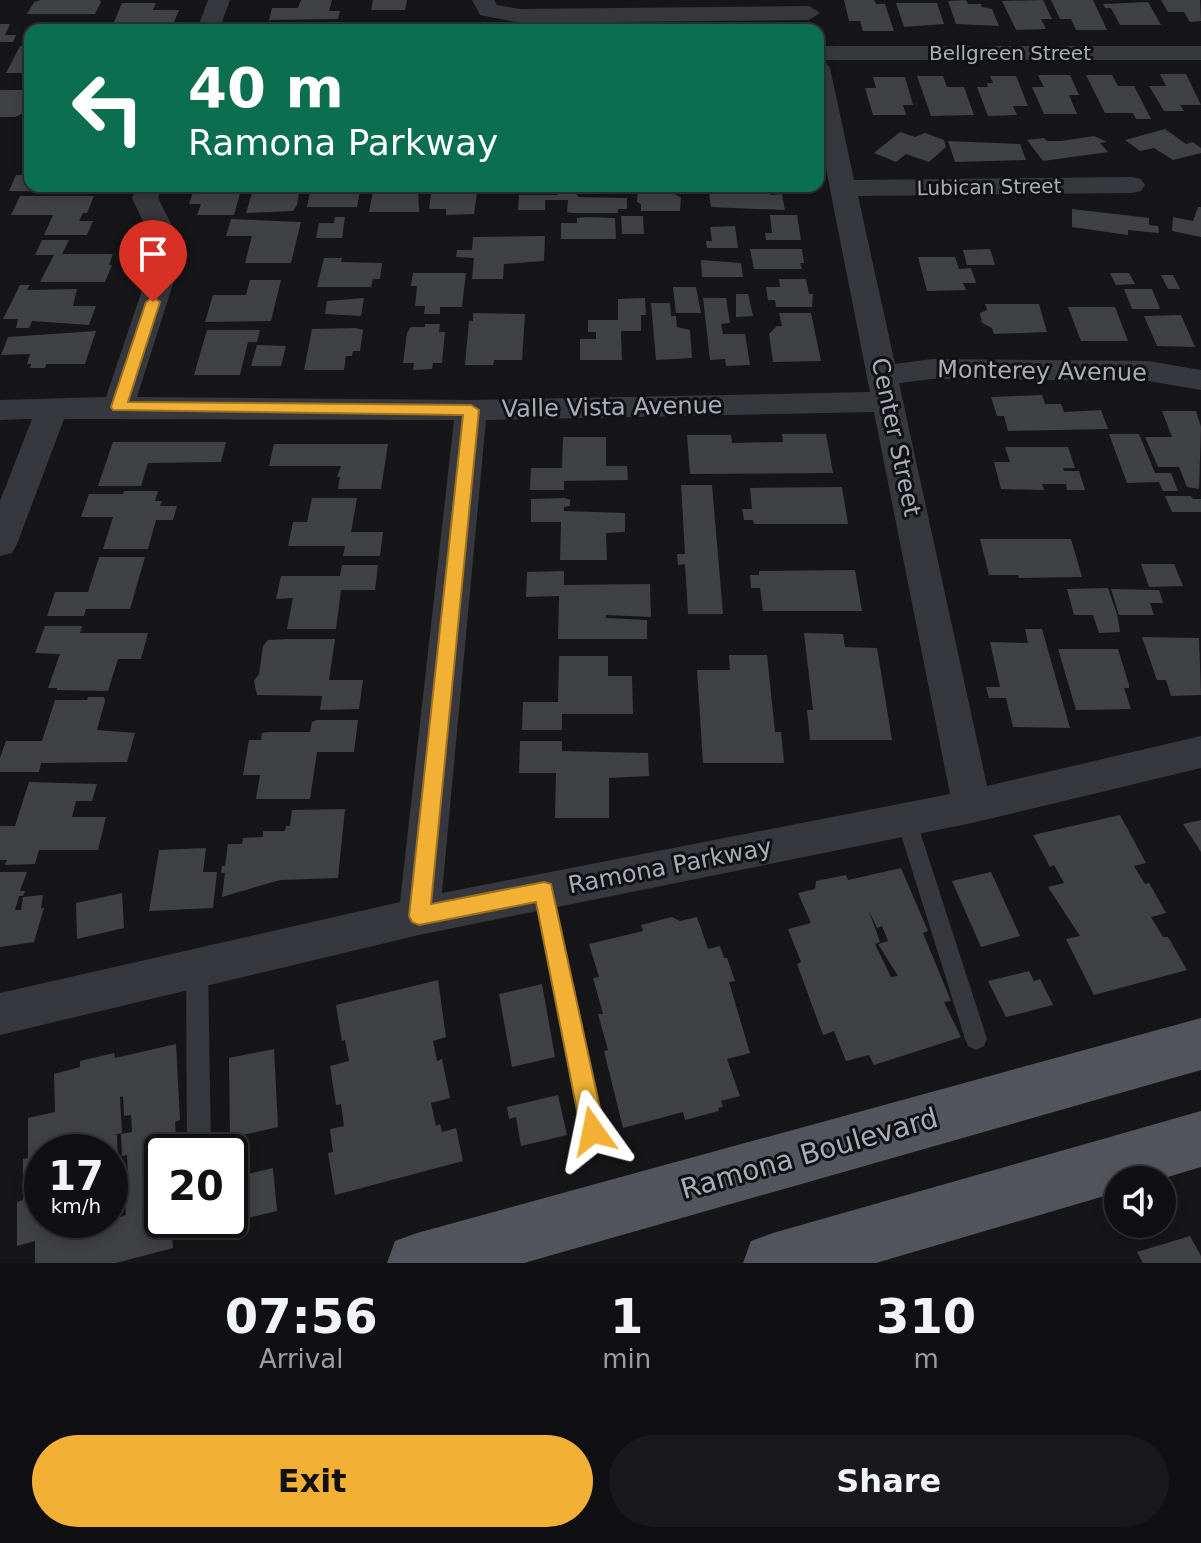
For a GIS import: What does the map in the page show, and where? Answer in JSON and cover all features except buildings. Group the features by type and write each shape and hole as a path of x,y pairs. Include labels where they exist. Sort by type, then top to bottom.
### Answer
{"main road":[{"name":"Ramona Boulevard","path":"417,1263 1201,1044"},
{"path":"773,1263 1201,1139"}],"street":[{"path":"210,24 219,0"},
{"path":"485,5 520,16 809,14"},
{"name":"Bellgreen Street","path":"824,53 1201,53"},
{"name":"Center Street","path":"824,95 972,806"},
{"name":"Lubican Street","path":"845,188 1132,185"},
{"path":"118,407 170,249 145,198 148,192"},
{"name":"Monterey Avenue","path":"886,389 932,369 1148,371 1201,380"},
{"name":"Valle Vista Avenue","path":"0,410 118,407 471,410 886,389"},
{"path":"0,544 52,409"},
{"path":"419,916 471,410"},
{"name":"Ramona Parkway","path":"0,1014 419,916 1198,758"}],"lane":[{"path":"906,819 976,1039"},
{"path":"544,891 593,1131"},
{"path":"197,968 199,1134"}],"route":[{"path":"153,302 118,407 471,410 419,916 544,891 593,1131"}]}
